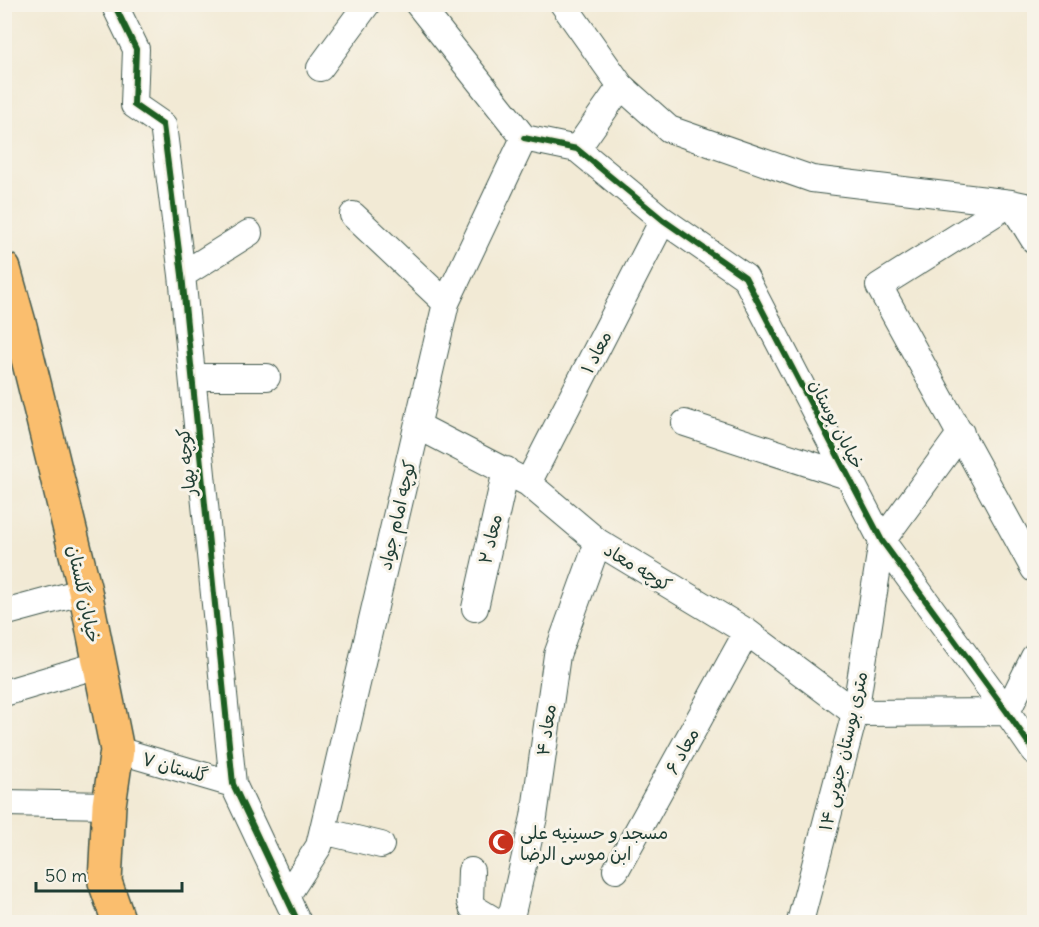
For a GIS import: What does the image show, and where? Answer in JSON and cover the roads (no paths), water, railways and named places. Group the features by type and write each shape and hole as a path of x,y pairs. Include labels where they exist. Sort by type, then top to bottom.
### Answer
{"main road":[{"name":"خیابان گلستان","path":"4,269 12,331 85,591 117,750 109,806 105,882 119,922"}],"street":[{"name":"کوچه بهار","path":"114,4 136,49 134,105 163,125 193,377 233,784 298,922"},
{"path":"320,68 367,4"},
{"path":"418,4 524,138 577,149 621,86"},
{"path":"563,4 621,86 669,129 812,179 1023,205"},
{"name":"کوچه امام جواد","path":"286,897 319,846 446,303 524,138"},
{"name":"خیابان بوستان","path":"577,149 663,220 745,277 882,541 1035,751"},
{"path":"1023,205 1035,240"},
{"path":"1023,205 879,286 1035,569"},
{"path":"353,215 446,303"},
{"name":"معاد ۱","path":"528,483 663,220"},
{"path":"182,275 249,233"},
{"path":"193,377 267,377"},
{"path":"685,423 847,477"},
{"name":"کوچه معاد","path":"418,426 528,483 598,543 747,632 855,713"},
{"path":"882,541 961,433"},
{"name":"معاد ۲","path":"475,608 506,470"},
{"name":"۱۴ متری بوستان جنوبی","path":"801,922 855,713 882,541"},
{"name":"معاد ۴","path":"510,922 534,817 557,654 598,543"},
{"path":"4,613 85,591"},
{"name":"معاد ۶","path":"616,870 747,632"},
{"path":"855,713 1007,712 1035,657"},
{"path":"4,693 99,665"},
{"name":"گلستان ۷","path":"117,750 233,784"},
{"path":"4,803 109,806"},
{"path":"323,831 381,845"},
{"path":"471,872 470,901 472,907 497,922"}],"place":[{"name":"مسجد و حسینیه علی ابن موسی الرضا","path":"501,842"}]}
